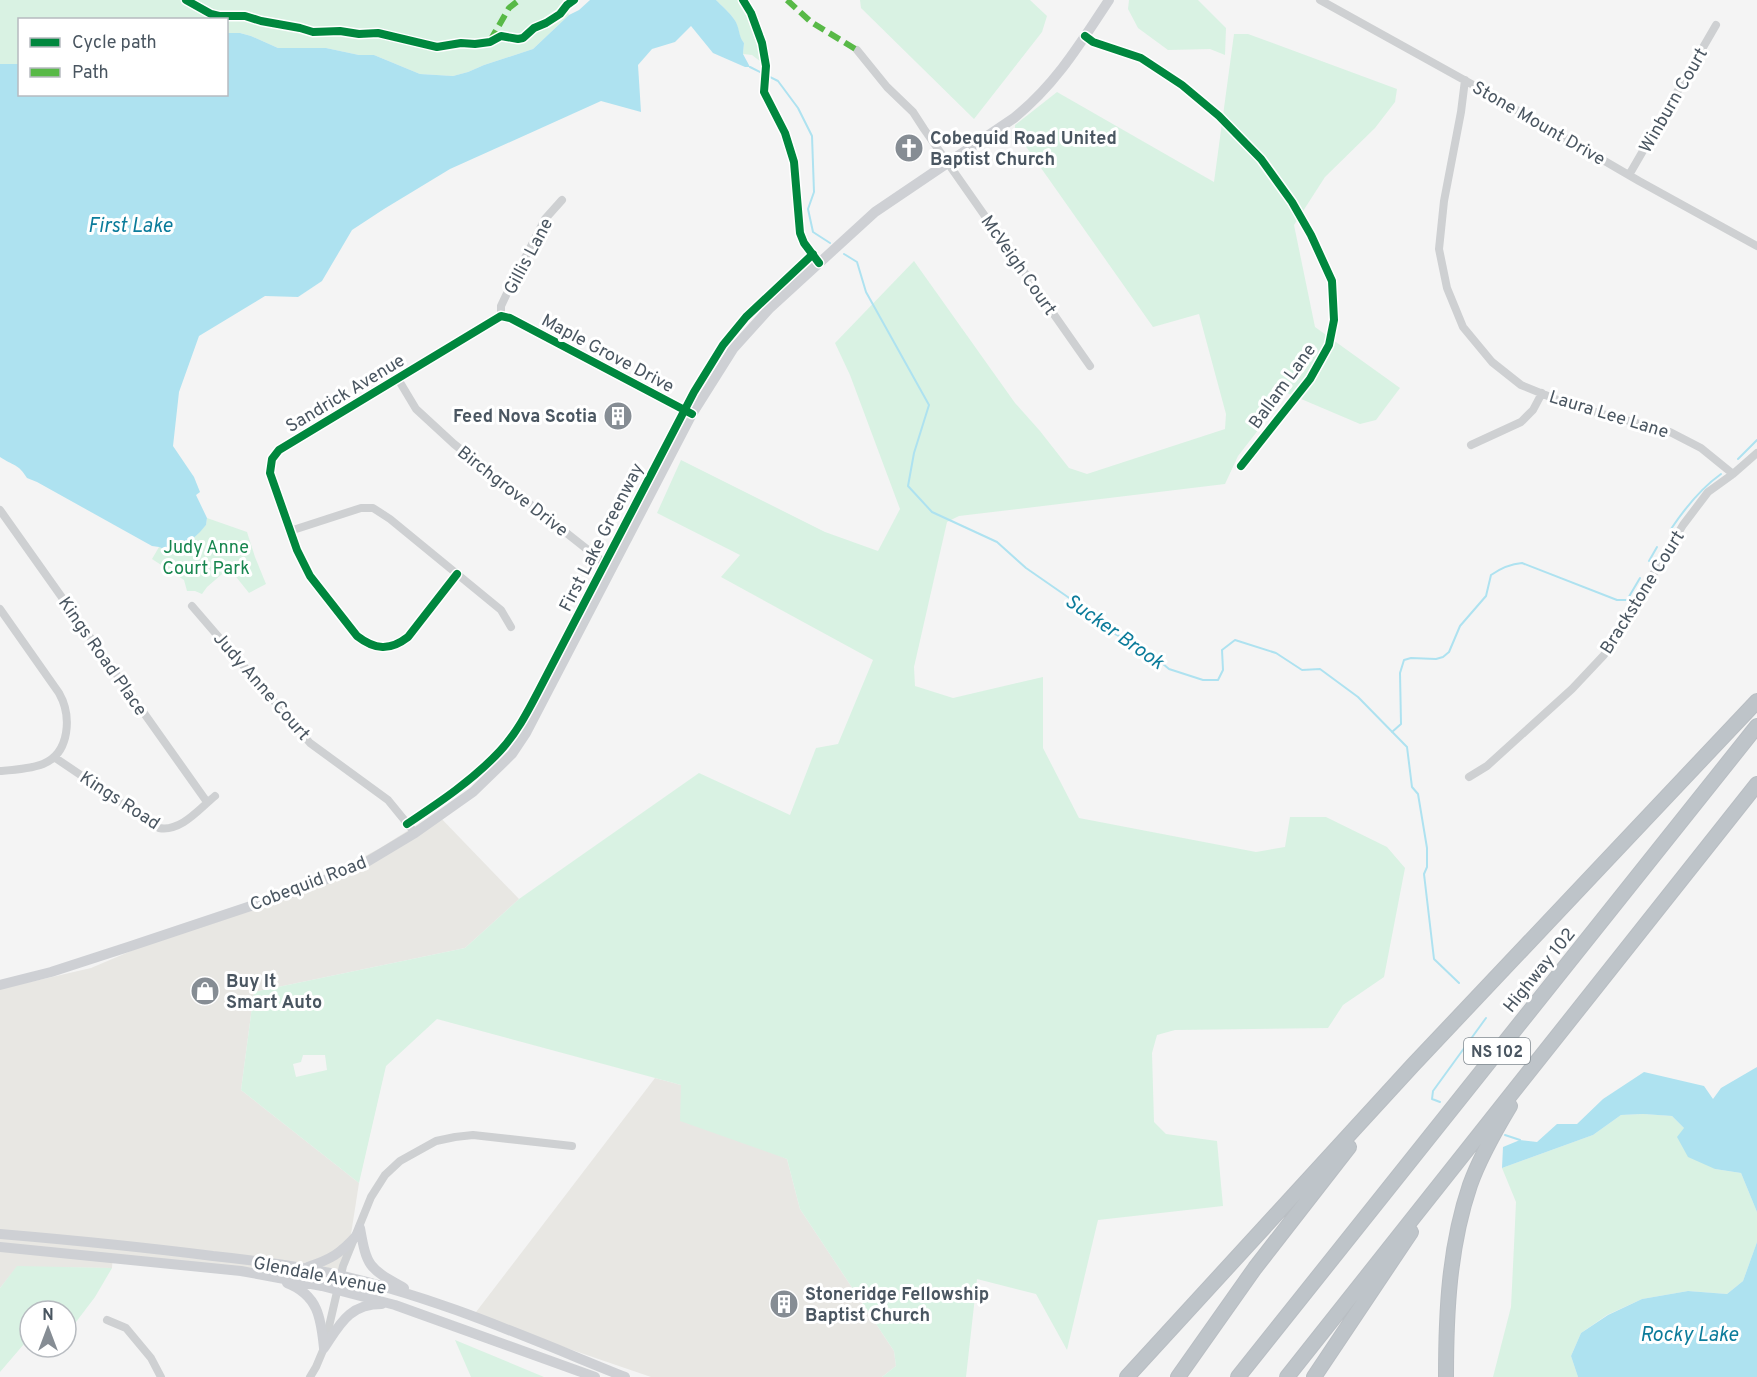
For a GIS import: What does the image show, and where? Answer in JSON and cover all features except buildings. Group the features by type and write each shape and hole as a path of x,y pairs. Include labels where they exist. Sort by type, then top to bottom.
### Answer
{"highway":[{"path":"1126,1377 1413,1065 1757,701"},
{"name":"Highway 102","path":"1238,1377 1757,726"},
{"name":"NS 102","path":"1287,1377 1757,784"},
{"path":"1178,1377 1255,1268 1413,1065"},
{"path":"1446,1377 1449,1281 1457,1232 1471,1184 1486,1150 1529,1072"},
{"path":"1314,1377 1366,1302 1460,1157"}],"main road":[{"name":"Cobequid Road","path":"0,985 51,972 308,887 365,863 415,833 472,792 512,754 526,733 692,414 733,349 763,314 875,212 948,164 1035,102 1054,81 1109,0"},
{"path":"305,1268 328,1260 342,1251 358,1232"},
{"path":"358,1232 365,1256 379,1274 417,1296"},
{"name":"Glendale Avenue","path":"0,1234 176,1251 341,1275 417,1296 487,1320 625,1377"},
{"name":"Glendale Avenue","path":"0,1247 230,1270 337,1290 395,1305 595,1377"},
{"path":"273,1277 304,1292 314,1305 322,1323 324,1348"},
{"path":"324,1348 351,1312 367,1305 395,1305"}],"street":[{"name":"Stone Mount Drive","path":"1320,0 1757,246"},
{"name":"Winburn Court","path":"1629,175 1716,25"},
{"name":"Ballam Lane","path":"1085,36 1093,42 1141,58 1182,85 1219,116 1261,159 1292,202 1311,235 1332,281 1334,320 1329,345 1310,379 1241,466"},
{"name":"McVeigh Court","path":"857,50 887,87 918,117 948,164 1090,366"},
{"name":"Laura Lee Lane","path":"1465,80 1444,201 1439,249 1447,288 1463,327 1492,362 1521,385 1570,405 1670,432 1701,448 1733,474"},
{"path":"764,92 785,133 794,162 800,233 804,243 819,263"},
{"name":"Gillis Lane","path":"501,316 501,306 545,219 562,200"},
{"name":"Maple Grove Drive","path":"501,316 510,318 692,414"},
{"name":"Sandrick Avenue","path":"457,574 408,637 389,647 377,647 366,643 357,636 310,576 290,531 270,473 270,465 275,453 501,316"},
{"name":"Birchgrove Drive","path":"398,379 416,410 453,444 612,569"},
{"path":"1471,445 1521,422 1533,410 1542,393"},
{"name":"Brackstone Court","path":"1469,777 1487,766 1572,688 1604,655 1683,525 1708,492 1757,453"},
{"path":"290,531 361,508 373,508 390,519 501,610 511,627"},
{"name":"Kings Road Place","path":"0,510 207,802"},
{"name":"Judy Anne Court","path":"192,606 310,743 388,800 415,833"},
{"path":"0,609 65,704 67,716 65,738 54,757 34,767 0,771"},
{"name":"Kings Road","path":"54,757 159,828 176,827 215,796"},
{"path":"310,1377 324,1348 341,1275 371,1197 385,1175 399,1161 436,1141 473,1135 572,1146"},
{"path":"107,1320 126,1328 151,1358 161,1377"}],"shaded area":[{"path":"436,813 519,899 465,948 254,992 241,1090 359,1183 344,1279 113,1254 112,1268 17,1267 0,1288 0,989 91,968 178,931 314,884 380,848"},
{"path":"655,1078 681,1085 774,1153 787,1159 800,1209 894,1351 896,1366 882,1377 651,1377 473,1316"}],"green space":[{"path":"0,0 563,0 569,15 533,49 453,76 420,74 374,55 359,55 326,48 278,48 251,36 228,33 228,18 18,18 18,64 0,64"},
{"path":"716,0 743,0 754,22 761,62 752,55 743,54 744,43 736,22"},
{"path":"860,0 1030,0 1047,16 1042,32 974,119 861,8"},
{"path":"1129,0 1198,0 1226,28 1225,55 1210,49 1168,50 1138,28 1128,9"},
{"path":"1234,34 1248,34 1397,89 1395,102 1375,128 1325,177 1294,225 1315,327 1400,388 1376,420 1360,424 1287,393 1238,456 1225,484 959,516 947,522 914,667 915,686 953,698 1043,677 1043,748 1079,818 1256,852 1285,847 1290,817 1326,817 1387,847 1405,868 1384,977 1343,1005 1328,1028 1175,1030 1157,1035 1152,1053 1154,1122 1166,1134 1217,1141 1223,1206 1098,1220 1067,1350 1036,1294 977,1279 966,1377 882,1377 896,1366 894,1351 800,1209 787,1159 680,1121 681,1085 437,1019 386,1066 359,1183 241,1090 254,992 465,948 519,899 699,773 790,815 816,748 838,744 873,660 721,577 740,555 657,513 681,460 825,532 878,551 900,509 850,375 835,343 914,261 1015,403 1069,468 1087,474 1225,429 1226,414 1199,314 1153,327 1015,131 1015,125 1057,92 1214,182","holes":["303,1055 325,1055 327,1070 296,1077 293,1064 301,1062"]},
{"name":"Judy Anne Court Park","path":"207,518 247,532 266,584 249,593 229,568 202,594 187,591 184,580 152,559 159,547 171,552 184,548 206,525"},
{"path":"1621,1115 1672,1116 1715,1169 1741,1173 1757,1212 1757,1242 1743,1281 1727,1294 1688,1291 1642,1299 1607,1315 1581,1333 1571,1356 1578,1377 1493,1377 1511,1307 1516,1202 1502,1168 1593,1135"},
{"path":"17,1266 112,1268 95,1297 78,1319 78,1299 18,1299 18,1351 0,1372 0,1288"},
{"path":"455,1340 544,1377 471,1377"}],"water":[{"name":"First Lake","path":"590,0 716,0 736,22 744,43 743,54 750,67 713,53 691,26 675,42 652,49 638,65 641,112 601,101 450,169 352,230 322,281 298,297 265,296 199,336 179,392 173,446 194,477 200,492 196,495 207,518 206,525 181,550 171,552 152,546 27,478 18,467 0,457 0,64 18,64 18,96 228,96 228,33 240,33 278,48 326,48 359,55 374,55 420,74 453,76 533,49 569,15"},
{"path":"1757,1067 1757,1212 1741,1173 1715,1169 1688,1157 1677,1137 1684,1128 1672,1116 1621,1115 1593,1135 1502,1168 1503,1147 1520,1140 1537,1142 1557,1124 1577,1124 1603,1099 1644,1072 1704,1086 1713,1099 1721,1088"},
{"name":"Rocky Lake","path":"1757,1242 1757,1377 1578,1377 1571,1356 1581,1333 1608,1315 1642,1299 1688,1291 1727,1294 1743,1281"}],"waterway":[{"name":"Sucker Brook","path":"750,67 778,81 798,108 812,136 814,192 808,209 813,232 830,243"},
{"name":"Sucker Brook","path":"844,254 857,262 866,292 929,405 914,453 908,486 932,512 997,542 1026,568 1075,602 1108,630 1150,653 1169,669 1203,680 1218,680 1223,670 1222,650 1235,640 1276,653 1302,670 1320,669 1358,697 1407,747 1412,787 1418,794 1427,848 1427,867 1424,874 1434,959 1459,983"},
{"path":"1738,459 1757,440"},
{"path":"1671,529 1693,499 1721,474"},
{"path":"1649,561 1657,547"},
{"path":"1392,732 1401,724 1400,673 1404,660 1436,659 1449,652 1460,626 1486,596 1491,575 1502,568 1522,563 1617,600 1627,600 1640,578"},
{"name":"Sucker Brook","path":"1440,1102 1432,1099 1433,1091 1486,1018"},
{"name":"Sucker Brook","path":"1505,1135 1520,1140"}],"marked path":[{"path":"490,41 509,8 519,0"},
{"path":"787,0 811,22 857,50"}],"cycle path":[{"path":"186,0 219,16 245,16 313,32 378,33 437,47 490,42 501,36 523,38 534,28 560,14 574,0"},
{"path":"743,0 751,13 762,43 766,66 764,92 785,133 794,162 800,233 804,243 819,263"},
{"path":"1085,36 1093,42 1141,58 1182,85 1219,116 1261,159 1292,202 1311,235 1332,281 1334,320 1329,345 1310,379 1241,466"},
{"name":"First Lake Greenway","path":"407,824 444,799 490,762 511,738 534,700 694,392 723,345 746,317 813,254"},
{"path":"457,574 408,637 389,647 376,646 364,641 357,636 310,576 297,550 270,473 272,459 279,450 501,316 510,318 692,414"}],"place":[{"name":"Cobequid Road United Baptist Church","path":"909,148"},
{"name":"Feed Nova Scotia","path":"618,416"},
{"name":"Buy It Smart Auto","path":"205,991"},
{"name":"Stoneridge Fellowship Baptist Church","path":"784,1304"}]}
